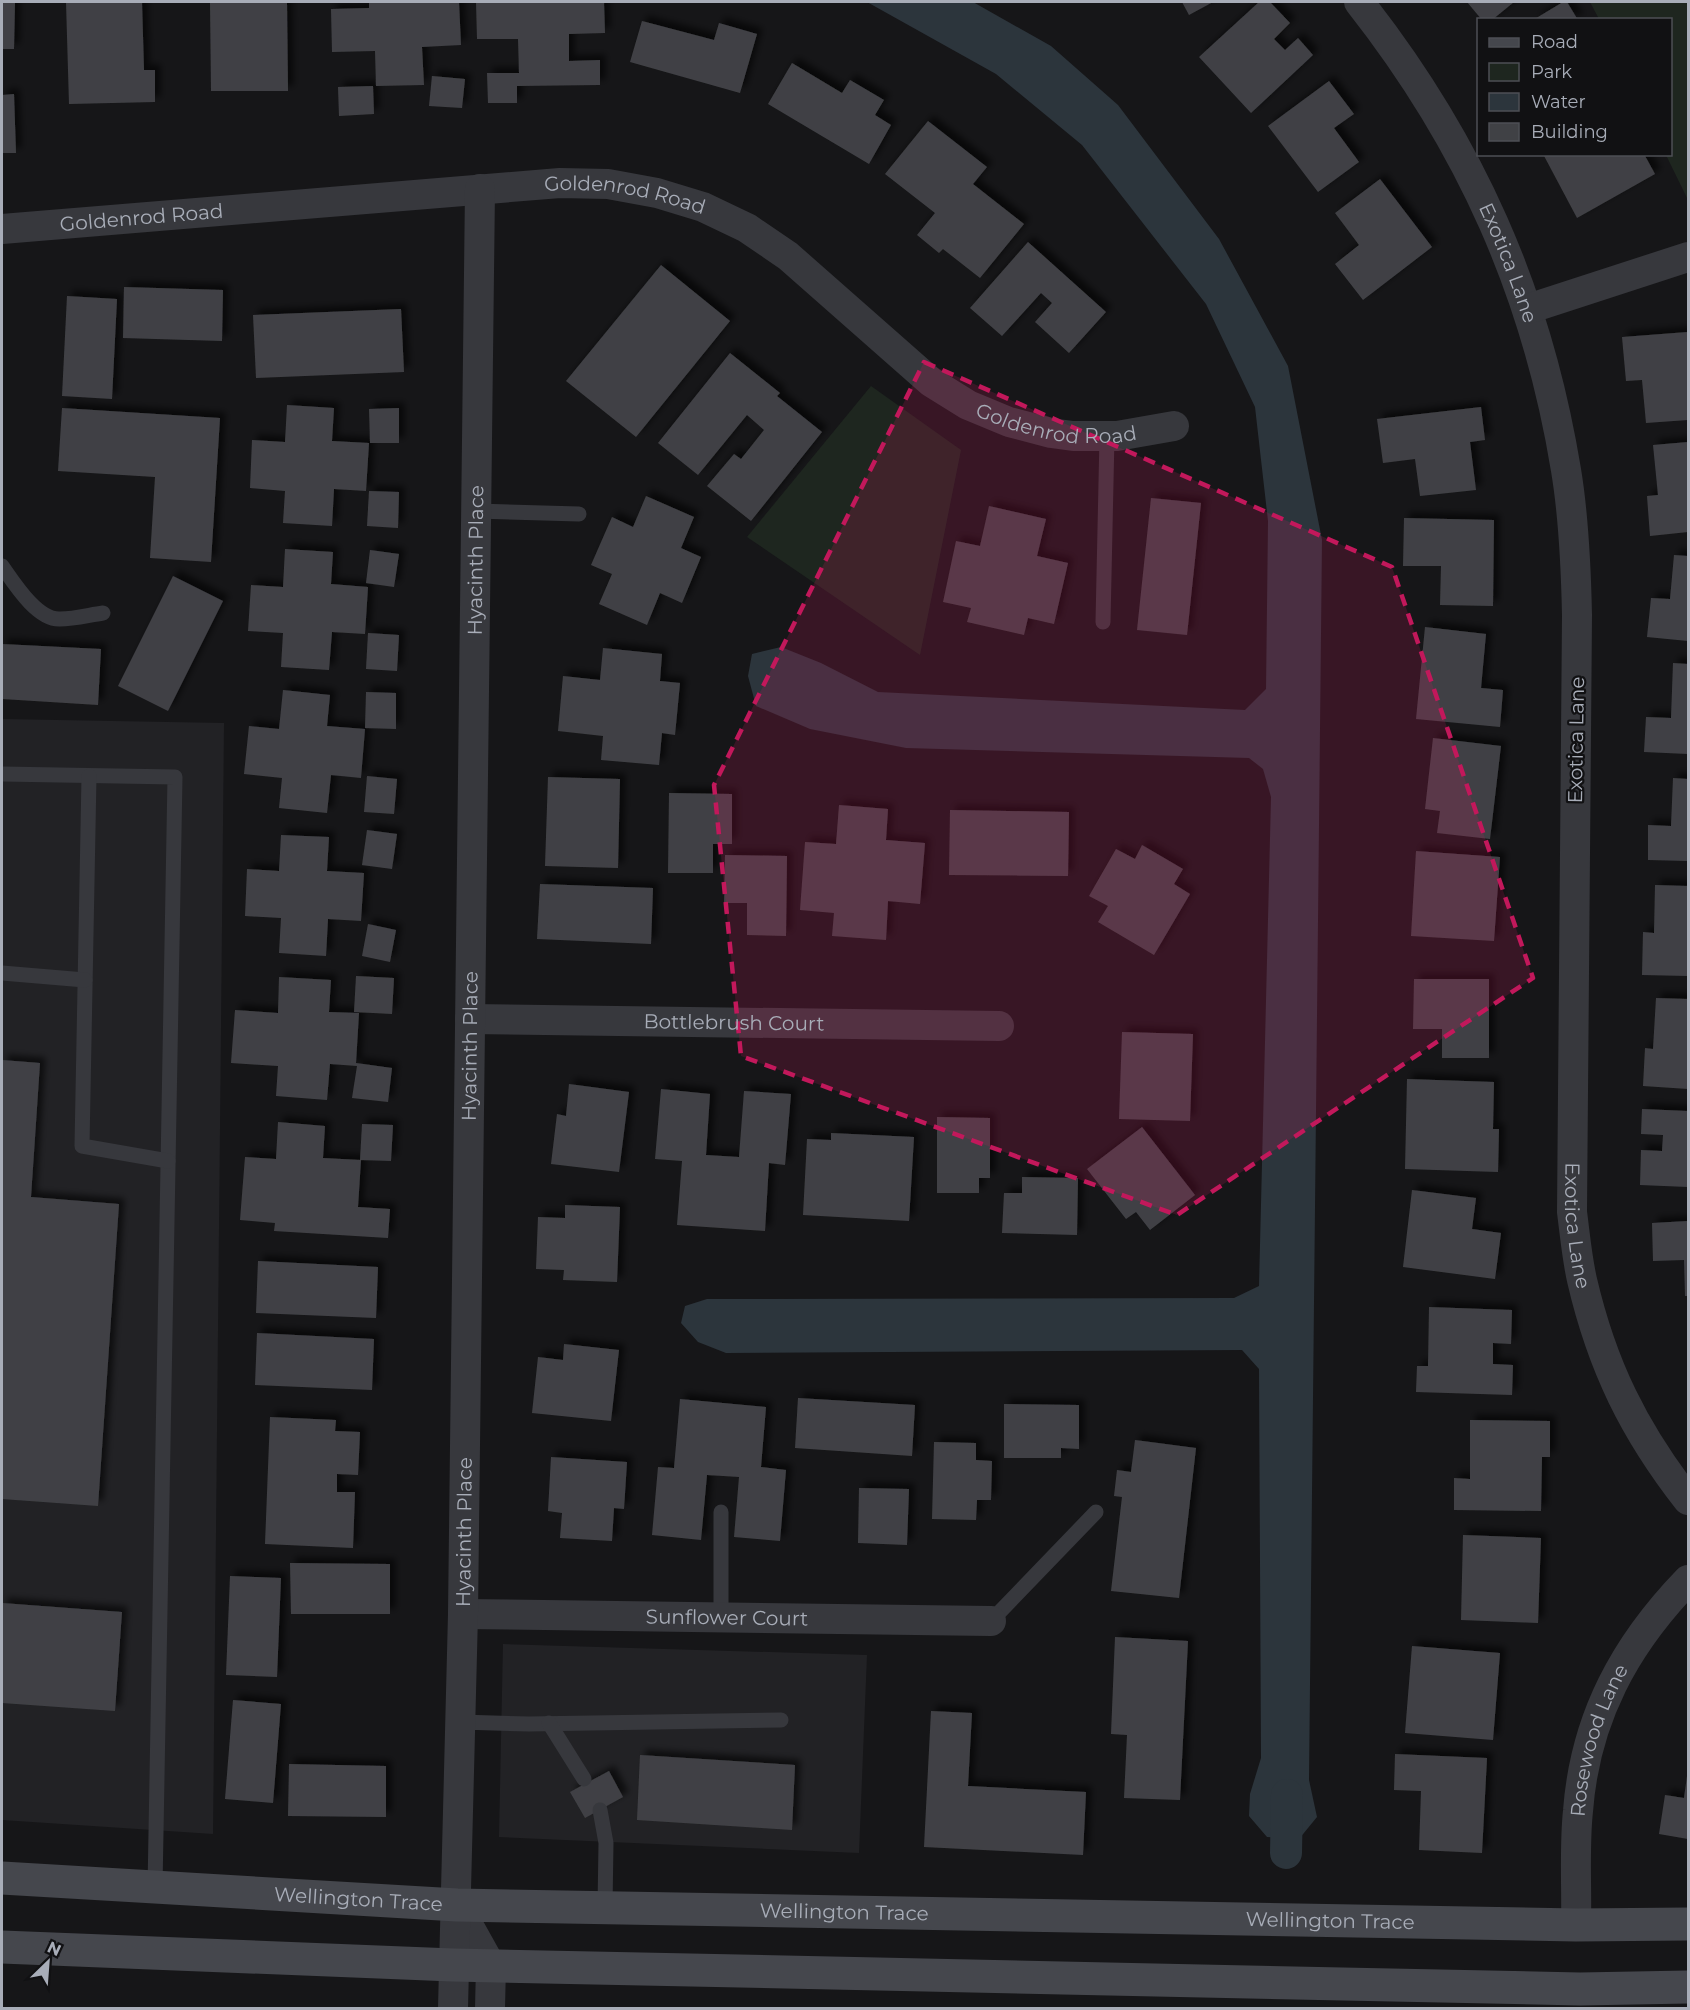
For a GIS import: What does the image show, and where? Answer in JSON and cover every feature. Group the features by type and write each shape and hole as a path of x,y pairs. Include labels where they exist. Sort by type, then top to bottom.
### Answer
{"street":[{"name":"Exotica Lane","path":"1359,2 1392,43 1448,130 1478,186 1503,242 1528,309 1551,392 1567,472 1575,554 1577,615 1570,1190 1572,1212 1581,1278 1607,1364 1636,1425 1659,1463 1689,1500"},
{"name":"Goldenrod Road","path":"2,229 560,183 609,184 657,193 703,207 747,228 788,256 931,382 968,405 1009,422 1051,433 1117,436 1174,426"},
{"name":"Hyacinth Place","path":"453,2008 463,1614 480,189"},
{"path":"1528,309 1689,256"},
{"name":"Bottlebrush Court","path":"470,1019 999,1026"},
{"name":"Rosewood Lane","path":"1576,1925 1578,1811 1585,1762 1599,1714 1632,1648 1661,1608 1689,1580"},
{"name":"Sunflower Court","path":"463,1614 991,1621"},
{"name":"Wellington Trace","path":"2,1878 457,1905 1576,1925 1689,1924"},
{"path":"457,1905 491,1966 490,2008"},
{"path":"2,1947 491,1966 1580,1989 1689,1987"}],"lane":[{"path":"1103,622 1107,436"},
{"path":"476,511 579,514"},
{"path":"2,566 27,600 41,612 58,620 103,613"},
{"path":"2,774 175,777 155,1888"},
{"path":"89,776 82,1146 168,1161"},
{"path":"2,973 85,980"},
{"path":"721,1618 722,1512"},
{"path":"991,1621 1096,1512"},
{"path":"460,1722 781,1720"},
{"path":"549,1723 584,1779"},
{"path":"600,1810 606,1843 605,1907"}],"highlighted area":[{"path":"924,362 1392,567 1533,978 1177,1215 741,1056 714,785"}],"shaded area":[{"path":"2,719 224,723 213,1834 2,1820"},
{"path":"503,1644 867,1655 859,1853 499,1837"}],"green space":[{"path":"1590,2 1688,2 1688,200 1666,156 1672,156 1672,18 1598,18"},
{"path":"871,386 961,450 920,655 747,537"}],"water":[{"path":"867,2 973,2 1051,46 1118,105 1219,239 1288,366 1322,540 1309,1780 1317,1817 1299,1839 1267,1837 1249,1816 1250,1794 1261,1758 1259,1369 1242,1350 726,1353 698,1342 681,1323 685,1306 707,1299 1234,1298 1259,1286 1271,797 1263,769 1249,758 906,748 810,729 756,706 748,676 752,654 781,647 821,663 878,692 1245,710 1266,689 1268,521 1255,407 1206,304 1082,145 996,74"}],"building":[{"path":"2,2 15,2 14,49 2,49"},
{"path":"66,2 142,2 144,70 155,70 155,102 69,104"},
{"path":"210,2 287,2 288,91 211,91"},
{"path":"369,2 459,2 461,45 422,47 424,85 376,86 375,51 332,52 331,9 369,8"},
{"path":"476,2 604,2 605,33 569,34 569,61 600,60 600,85 517,86 517,103 488,103 487,73 519,73 518,39 477,39"},
{"path":"1182,2 1213,2 1189,15"},
{"path":"1259,2 1270,2 1290,23 1274,39 1285,50 1298,38 1313,55 1251,113 1199,57"},
{"path":"1467,2 1514,2 1494,18 1480,18"},
{"path":"1563,2 1567,2 1577,18 1536,18"},
{"path":"642,21 714,40 719,23 757,34 740,93 630,62"},
{"path":"792,63 842,93 850,80 884,100 875,115 891,125 869,164 768,104"},
{"path":"432,76 465,79 462,108 429,106"},
{"path":"1329,81 1354,114 1334,128 1359,162 1318,192 1268,126"},
{"path":"373,86 374,114 339,116 338,87"},
{"path":"14,94 16,153 2,153 2,95"},
{"path":"928,121 987,167 973,184 1024,224 980,278 943,249 939,253 917,235 935,213 885,174"},
{"path":"1544,156 1645,156 1655,174 1577,218"},
{"path":"1380,179 1432,247 1363,300 1335,264 1359,245 1335,213"},
{"path":"1028,242 1106,312 1069,353 1035,322 1052,303 1041,293 1002,336 970,308"},
{"path":"661,265 730,321 636,437 566,381"},
{"path":"124,287 223,290 222,341 123,338"},
{"path":"67,296 117,299 112,399 62,396"},
{"path":"401,309 404,372 256,378 253,315"},
{"path":"1688,332 1688,420 1646,423 1642,380 1626,381 1622,337"},
{"path":"730,353 780,393 777,396 822,432 751,521 707,486 734,454 741,459 764,430 747,415 698,475 658,443"},
{"path":"287,405 334,408 332,441 369,443 366,491 334,489 332,526 283,523 285,491 250,488 252,440 285,442"},
{"path":"1481,407 1485,440 1470,442 1476,490 1420,496 1415,459 1383,463 1377,419"},
{"path":"62,408 220,418 211,562 150,558 155,477 58,471"},
{"path":"399,408 399,443 370,443 369,409"},
{"path":"1688,442 1688,532 1650,536 1647,496 1658,495 1653,445"},
{"path":"369,491 399,492 398,528 367,526"},
{"path":"646,496 694,517 681,548 701,557 682,603 660,593 647,625 599,604 612,574 591,565 612,517 633,527"},
{"path":"1151,498 1201,503 1187,635 1137,630"},
{"path":"989,506 1046,519 1037,556 1068,563 1054,624 1028,618 1024,635 967,622 971,608 943,602 956,541 980,546"},
{"path":"1404,518 1494,520 1493,606 1440,605 1441,566 1403,566"},
{"path":"285,549 333,552 331,584 368,587 365,634 332,632 329,670 281,667 283,633 248,631 251,585 283,587"},
{"path":"370,550 399,554 394,587 366,583"},
{"path":"1674,555 1688,556 1688,641 1647,637 1651,598 1670,599"},
{"path":"173,576 223,601 168,711 118,686"},
{"path":"1425,627 1486,634 1481,688 1503,690 1500,727 1416,719"},
{"path":"368,633 399,635 397,671 366,669"},
{"path":"2,644 101,649 98,705 2,699"},
{"path":"603,648 662,654 660,681 680,683 675,735 662,733 659,765 601,760 603,736 558,731 563,676 600,680"},
{"path":"1673,663 1688,664 1688,754 1644,752 1646,717 1671,718"},
{"path":"283,690 330,695 327,726 365,729 361,778 331,775 327,813 279,808 282,778 244,774 249,726 279,729"},
{"path":"366,692 396,693 396,729 365,728"},
{"path":"1433,738 1501,746 1490,839 1437,833 1440,811 1425,809"},
{"path":"367,776 397,779 394,814 364,812"},
{"path":"548,777 620,779 618,868 545,866"},
{"path":"1673,778 1688,779 1688,861 1648,860 1648,825 1671,826"},
{"path":"669,793 732,794 732,844 713,844 713,873 668,873"},
{"path":"839,805 888,809 886,840 925,843 920,904 888,901 886,940 832,936 834,913 800,910 805,842 836,844"},
{"path":"950,810 1069,812 1068,876 949,875"},
{"path":"367,830 397,834 392,869 362,865"},
{"path":"281,835 329,837 327,871 364,873 361,921 328,919 326,956 279,953 281,918 245,916 247,869 279,871"},
{"path":"1142,845 1183,869 1174,884 1190,894 1154,955 1098,922 1108,906 1089,896 1116,849 1135,859"},
{"path":"1416,851 1500,857 1494,941 1411,936"},
{"path":"725,855 787,856 786,936 747,935 747,903 724,903"},
{"path":"540,884 653,888 651,944 537,939"},
{"path":"1655,885 1688,886 1688,976 1642,975 1643,932 1654,933"},
{"path":"368,924 396,930 390,962 362,956"},
{"path":"356,976 394,978 392,1014 354,1012"},
{"path":"279,977 331,980 329,1012 359,1013 356,1063 392,1068 388,1102 352,1098 357,1066 330,1064 327,1100 276,1096 278,1066 231,1063 235,1010 278,1013"},
{"path":"1414,979 1489,979 1489,1058 1442,1058 1442,1029 1413,1029"},
{"path":"1656,998 1688,999 1688,1089 1643,1086 1645,1048 1653,1049"},
{"path":"1122,1032 1193,1034 1190,1121 1119,1119"},
{"path":"2,1060 40,1063 31,1197 119,1204 98,1506 2,1499"},
{"path":"1407,1079 1494,1082 1493,1129 1499,1129 1498,1172 1405,1169"},
{"path":"569,1084 629,1092 619,1172 551,1164 557,1114 566,1116"},
{"path":"661,1089 710,1094 706,1155 739,1157 744,1091 791,1094 785,1165 769,1163 765,1231 677,1225 682,1161 655,1159"},
{"path":"1642,1109 1688,1111 1688,1187 1640,1185 1641,1150 1662,1151 1663,1135 1641,1134"},
{"path":"937,1117 990,1118 990,1178 979,1178 979,1193 937,1193"},
{"path":"278,1122 325,1126 323,1158 361,1160 358,1207 390,1209 388,1238 274,1231 275,1223 240,1220 245,1157 276,1159"},
{"path":"362,1124 393,1125 391,1161 360,1160"},
{"path":"1142,1127 1195,1195 1150,1230 1136,1212 1126,1219 1087,1169"},
{"path":"831,1133 914,1137 909,1221 803,1215 807,1139 831,1140"},
{"path":"1022,1177 1078,1178 1077,1235 1002,1233 1004,1193 1022,1193"},
{"path":"1412,1190 1476,1198 1472,1229 1501,1233 1495,1279 1403,1267"},
{"path":"565,1205 620,1207 617,1282 563,1280 564,1270 536,1269 538,1217 565,1218"},
{"path":"1688,1221 1688,1296 1685,1296 1684,1260 1653,1261 1652,1223"},
{"path":"258,1261 378,1267 376,1318 256,1313"},
{"path":"1429,1307 1512,1310 1511,1344 1493,1343 1493,1364 1513,1365 1512,1395 1416,1392 1417,1366 1428,1366"},
{"path":"257,1333 374,1339 372,1390 255,1385"},
{"path":"564,1344 619,1350 611,1421 532,1413 538,1357 563,1360"},
{"path":"798,1398 915,1405 912,1456 795,1448"},
{"path":"680,1399 766,1407 761,1467 786,1470 780,1541 734,1537 739,1477 707,1475 701,1540 652,1535 658,1467 674,1468"},
{"path":"1004,1404 1079,1405 1079,1449 1061,1448 1061,1458 1004,1458"},
{"path":"270,1417 336,1420 335,1431 360,1432 358,1475 337,1474 337,1492 355,1492 353,1548 265,1544"},
{"path":"1470,1420 1550,1421 1550,1457 1542,1457 1541,1511 1454,1510 1454,1478 1470,1479"},
{"path":"1135,1440 1196,1448 1179,1598 1111,1591 1122,1497 1114,1496 1117,1470 1131,1472"},
{"path":"934,1442 976,1443 976,1460 992,1461 991,1500 977,1500 976,1520 932,1519"},
{"path":"551,1457 627,1462 624,1509 614,1508 612,1541 560,1538 562,1513 548,1511"},
{"path":"859,1488 909,1489 907,1545 858,1543"},
{"path":"1463,1535 1541,1538 1538,1623 1461,1620"},
{"path":"290,1563 390,1564 390,1614 291,1614"},
{"path":"230,1576 281,1578 277,1677 226,1675"},
{"path":"2,1603 122,1612 115,1711 2,1703"},
{"path":"1115,1637 1188,1641 1180,1800 1124,1798 1127,1735 1111,1734"},
{"path":"1412,1646 1500,1653 1493,1740 1405,1733"},
{"path":"233,1700 281,1704 273,1803 225,1799"},
{"path":"931,1711 972,1713 968,1786 1086,1792 1083,1855 924,1847"},
{"path":"1395,1754 1487,1758 1482,1853 1419,1850 1421,1791 1394,1790"},
{"path":"640,1755 795,1765 792,1830 637,1820"},
{"path":"289,1764 386,1766 386,1817 288,1816"},
{"path":"609,1771 623,1797 585,1818 570,1792"},
{"path":"1687,1776 1688,1839 1659,1834 1665,1795 1684,1798"}],"waterway":[{"path":"1286,1853 1287,1795"}]}
